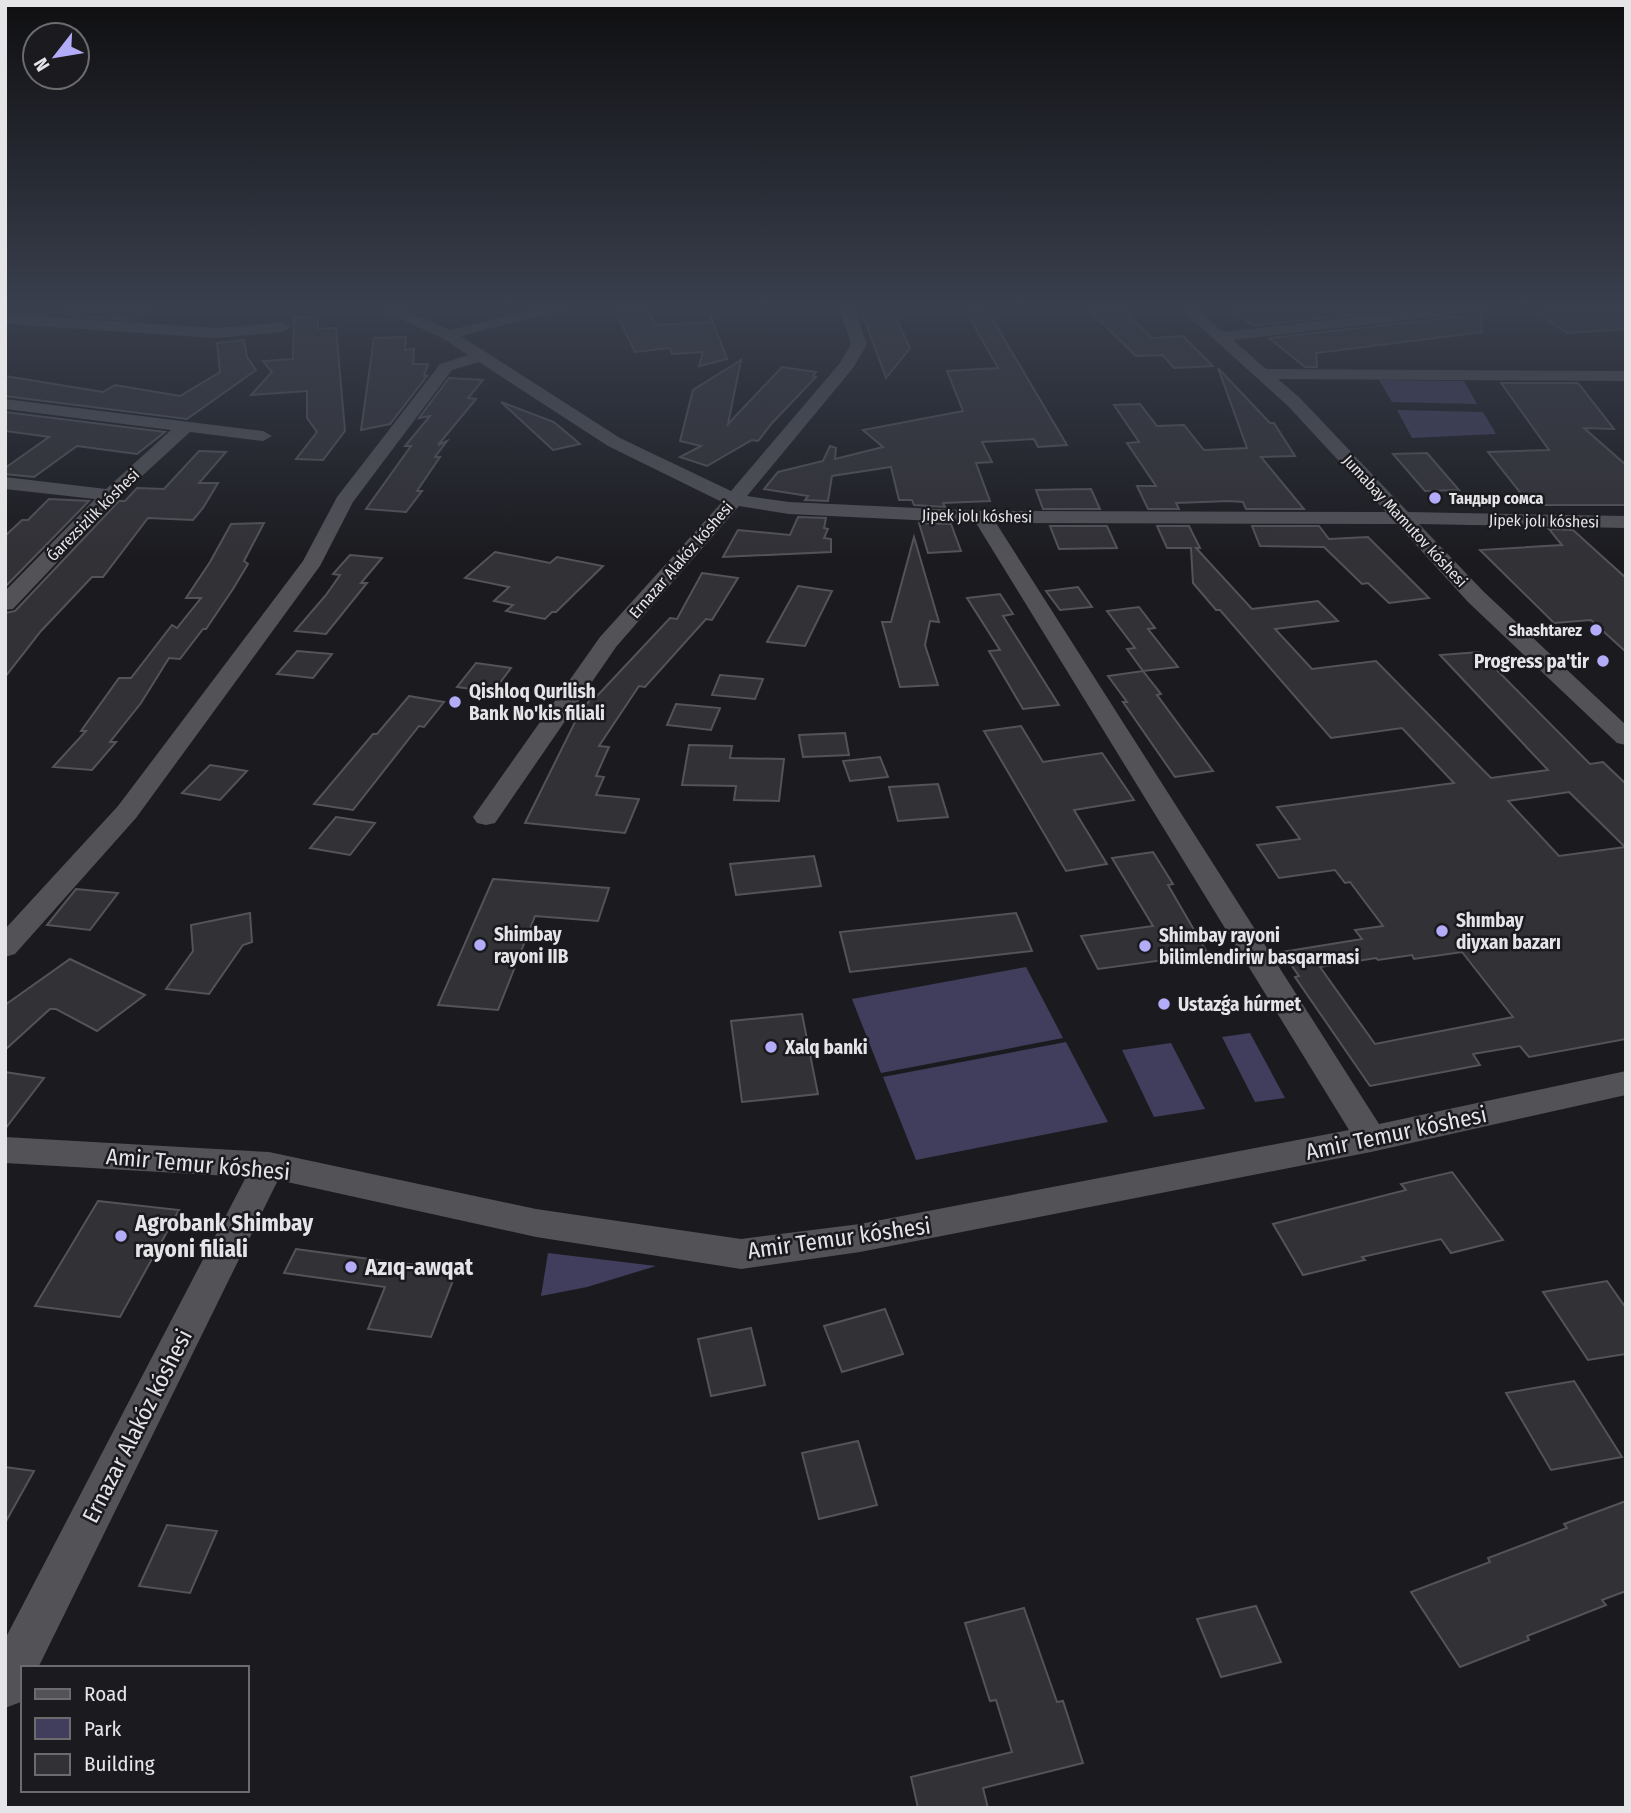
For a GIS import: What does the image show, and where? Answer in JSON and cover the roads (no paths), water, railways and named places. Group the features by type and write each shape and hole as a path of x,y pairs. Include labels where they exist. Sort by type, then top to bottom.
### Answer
{"street":[{"path":"5,947 127,812 313,562 344,501 429,390"},
{"name":"Jipek jolı kóshesi","path":"534,390 614,442 734,500 789,508 982,517 1400,518 1626,522"},
{"name":"Ernazar Alakóz kóshesi","path":"486,817 608,642 734,500 826,390"},
{"name":"Jumabay Mamutov kóshesi","path":"1278,390 1302,411 1476,597 1626,738"},
{"path":"5,404 263,436"},
{"name":"Ǵarezsizlik kóshesi","path":"5,604 110,495 184,428"},
{"path":"5,483 110,495"},
{"path":"982,517 1371,1139"},
{"name":"Amir Temur kóshesi","path":"5,1150 270,1165 536,1223 741,1254 860,1238 1371,1139 1626,1083"},
{"name":"Ernazar Alakóz kóshesi","path":"5,1686 270,1165"}],"place":[{"name":"Тандыр сомса","path":"1435,498"},
{"name":"Shashtarez","path":"1596,630"},
{"name":"Progress pa'tir","path":"1603,661"},
{"name":"Qishloq Qurilish Bank No'kis filiali","path":"455,702"},
{"name":"Shımbay diyxan bazarı","path":"1442,931"},
{"name":"Shimbay rayoni IIB","path":"480,945"},
{"name":"Shimbay rayoni bilimlendiriw basqarmasi","path":"1145,946"},
{"name":"Ustazǵa húrmet","path":"1164,1004"},
{"name":"Xalq banki","path":"771,1047"},
{"name":"Agrobank Shimbay rayoni filiali","path":"121,1236"},
{"name":"Azıq-awqat","path":"351,1267"}]}
